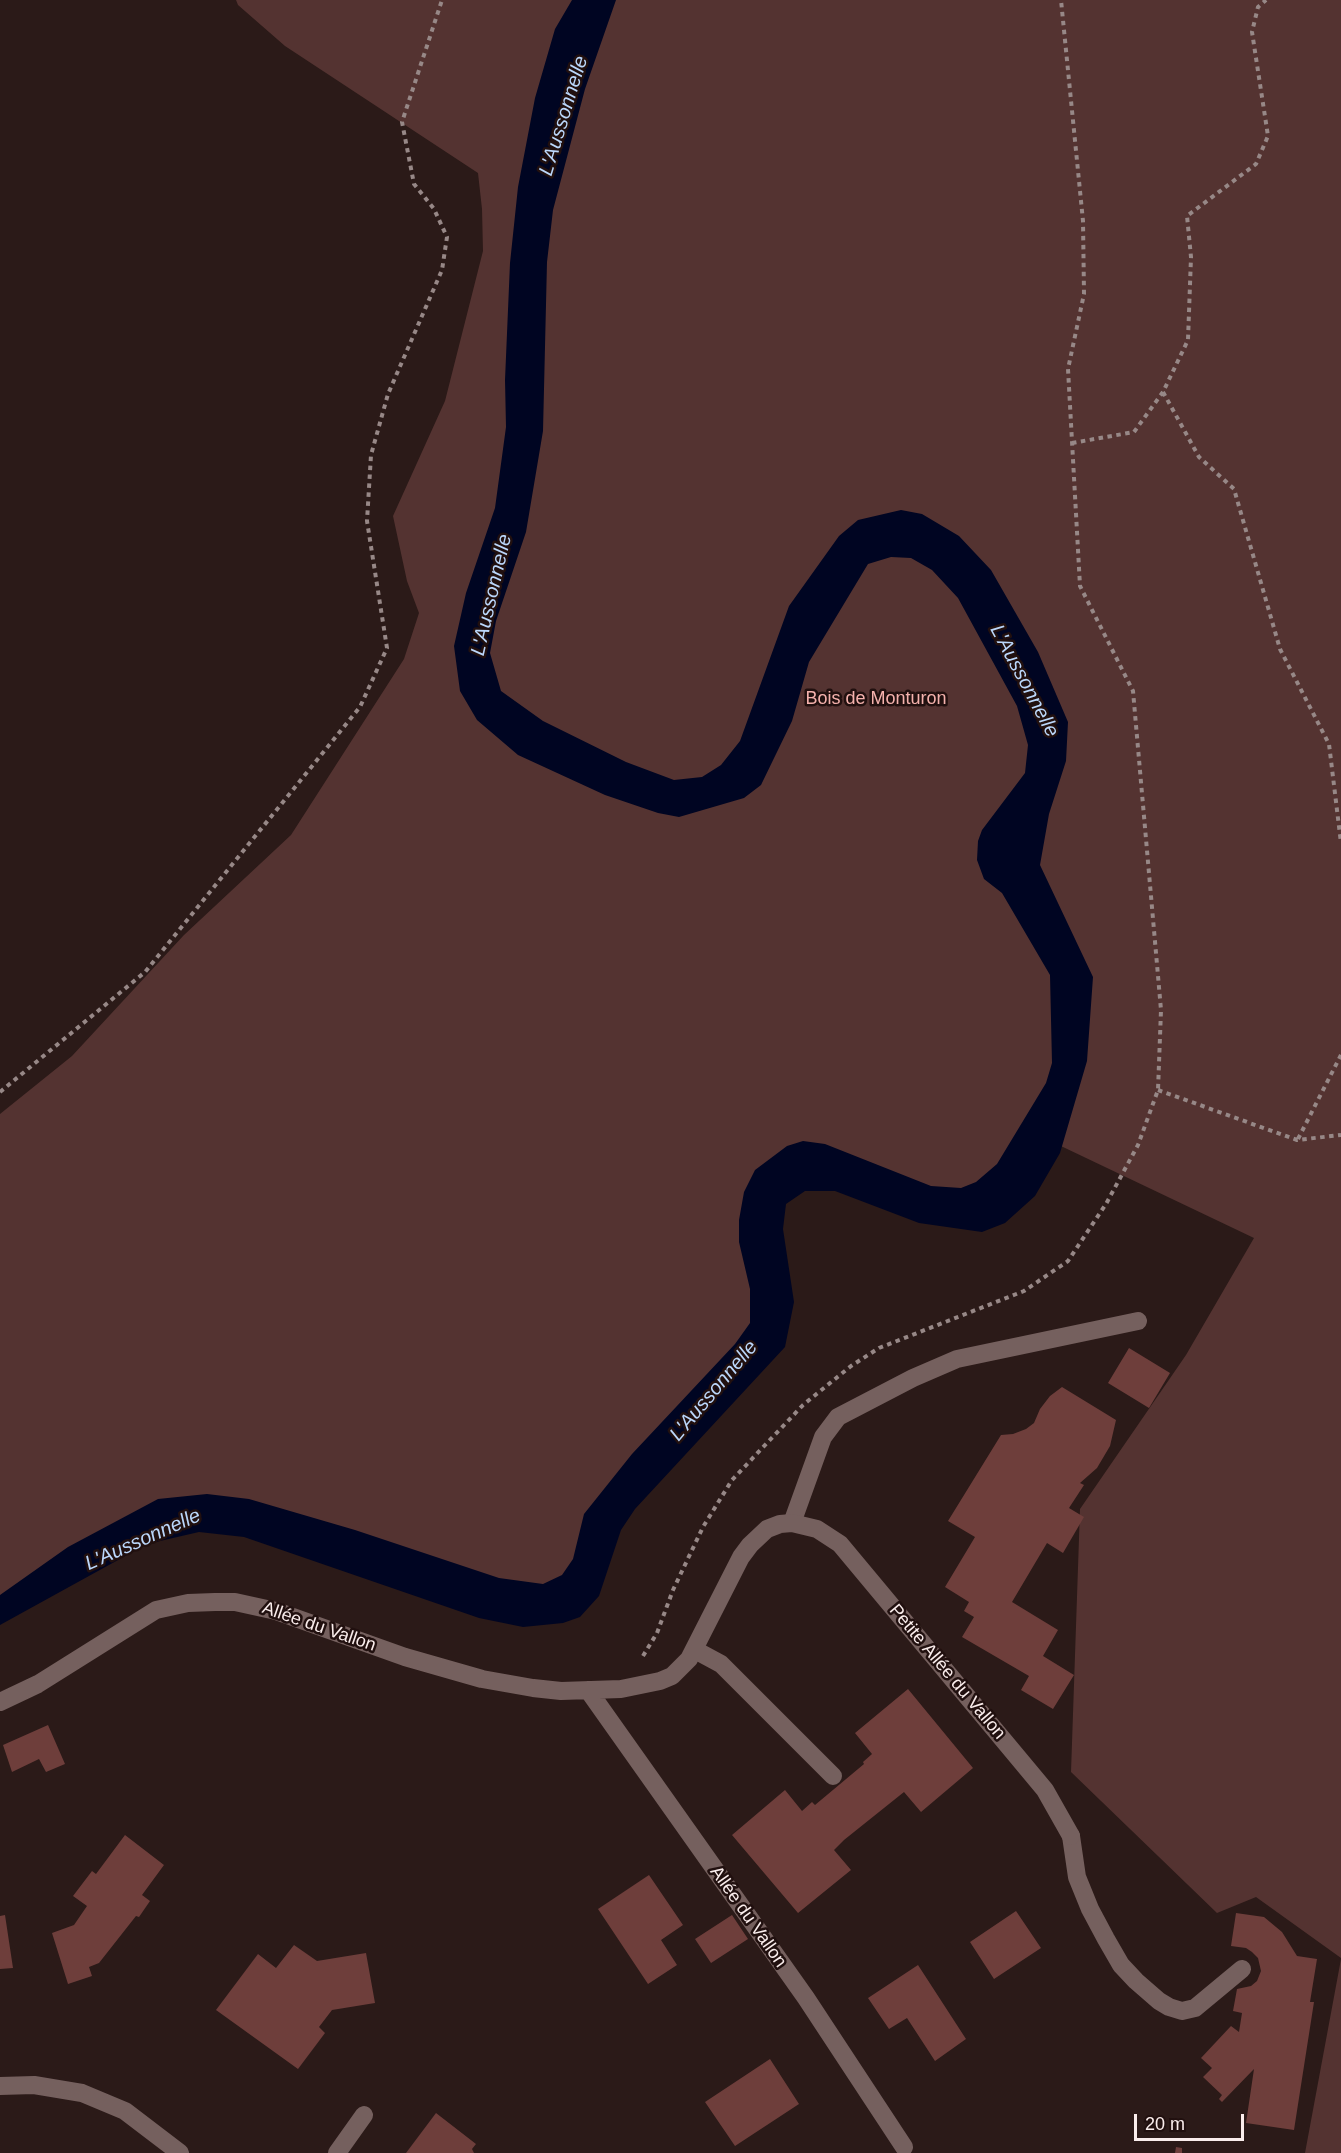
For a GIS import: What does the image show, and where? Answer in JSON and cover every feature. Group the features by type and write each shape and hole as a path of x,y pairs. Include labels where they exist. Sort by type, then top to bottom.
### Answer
{"street":[{"path":"799,1524 823,1437 838,1417 913,1378 957,1359 1138,1321"},
{"name":"Allée du Vallon","path":"0,1702 38,1684 156,1610 188,1603 214,1602 235,1602 276,1611 405,1657 482,1679 533,1688 588,1690 621,1689 660,1682 672,1677 682,1668 695,1650 741,1557 750,1545 767,1529 780,1524 799,1524"},
{"name":"Petite Allée du Vallon","path":"799,1524 823,1532 840,1544 1045,1790 1071,1836 1077,1877 1106,1939 1121,1965 1136,1981 1159,2001 1182,2011 1195,2008 1242,1969"},
{"path":"695,1650 721,1664 833,1776"},
{"name":"Allée du Vallon","path":"588,1690 806,1998 904,2147"},
{"path":"0,2086 45,2086 93,2097 125,2111 180,2153"},
{"path":"337,2153 364,2115"}],"path":[{"path":"0,1092 145,972 360,707 387,648 367,521 370,455 388,394 442,270 447,237 434,208 414,184 402,122 442,0"},
{"path":"621,1689 657,1633 673,1590 703,1527 732,1480 803,1405 860,1360 879,1348 1024,1291 1068,1261 1106,1204 1138,1145 1158,1090 1161,1010 1132,691 1080,586 1068,369 1084,294 1083,221 1061,0"},
{"path":"1072,442 1134,432 1162,392 1188,340 1191,257 1187,216 1256,164 1268,136 1252,32 1258,7 1257,0"},
{"path":"1258,7 1266,0"},
{"path":"1162,392 1199,457 1234,489 1281,649 1329,744 1341,843"},
{"path":"1297,1140 1341,1055"},
{"path":"1158,1090 1297,1140 1341,1136"}],"green space":[{"name":"Bois de Monturon","path":"236,0 1341,0 1341,1958 1256,1897 1217,1913 1071,1772 1080,1509 1186,1355 1254,1238 1042,1137 959,1214 840,1164 768,1180 773,1302 678,1434 565,1603 206,1509 0,1606 0,1114 72,1056 184,935 291,835 404,659 419,613 407,581 393,516 445,401 483,251 478,173 285,46 238,5"},
{"path":"1341,1959 1341,2153 1305,2153"}],"water":[{"name":"L'Aussonnelle","path":"572,0 616,0 585,89 553,210 547,262 543,431 526,532 496,621 490,653 501,691 543,721 626,762 674,780 702,777 721,765 740,741 789,606 839,536 858,520 901,510 922,514 959,536 991,570 1038,652 1068,722 1066,761 1049,814 1040,865 1093,977 1087,1061 1060,1153 1035,1196 1005,1223 982,1232 919,1223 835,1191 805,1191 786,1204 783,1229 794,1302 785,1347 635,1509 621,1530 599,1596 580,1617 563,1623 523,1627 479,1618 244,1537 199,1532 147,1544 0,1625 0,1595 68,1547 158,1499 207,1494 249,1499 355,1530 499,1578 543,1584 562,1575 573,1559 584,1514 632,1454 735,1344 750,1323 750,1289 739,1242 739,1220 744,1192 755,1170 787,1146 803,1141 825,1144 931,1186 961,1188 976,1182 997,1164 1046,1083 1052,1063 1050,975 1002,893 984,879 977,860 978,841 982,830 1025,773 1028,745 1017,706 958,598 932,570 911,558 891,557 868,564 809,662 792,721 761,785 744,798 679,817 658,813 605,795 518,755 477,720 460,691 454,646 466,593 495,508 506,427 505,380 510,263 518,187 535,98 555,29"}],"building":[{"path":"1129,1348 1170,1373 1149,1408 1108,1383"},
{"path":"1062,1387 1116,1420 1110,1446 1097,1468 1080,1483 1084,1485 1069,1508 1084,1517 1063,1553 1047,1543 1012,1602 1058,1630 1043,1656 1074,1675 1053,1709 1021,1690 1029,1676 962,1637 974,1617 964,1611 969,1602 945,1587 975,1537 948,1521 1001,1435 1013,1434 1034,1423 1040,1409 1050,1396"},
{"path":"908,1689 973,1768 921,1812 904,1792 844,1840 834,1850 851,1870 798,1913 732,1835 785,1790 802,1811 812,1802 815,1805 864,1764 863,1762 872,1754 855,1733"},
{"path":"48,1725 65,1764 46,1772 39,1759 12,1772 3,1745"},
{"path":"125,1835 164,1865 142,1895 150,1901 99,1963 89,1967 92,1976 68,1984 52,1933 74,1925 87,1906 73,1896 92,1871 96,1874"},
{"path":"649,1875 683,1925 661,1940 677,1965 648,1984 598,1909"},
{"path":"1016,1911 1041,1948 994,1979 970,1942"},
{"path":"1236,1913 1264,1917 1282,1932 1297,1956 1317,1959 1310,2002 1314,2002 1294,2130 1246,2123 1254,2069 1222,2102 1219,2099 1222,2095 1203,2077 1212,2068 1201,2058 1231,2026 1239,2032 1242,2013 1233,2011 1237,1989 1251,1986 1257,1981 1261,1971 1258,1958 1252,1952 1246,1948 1231,1946"},
{"path":"5,1915 13,1968 0,1969 0,1916"},
{"path":"732,1915 748,1939 711,1963 695,1939"},
{"path":"294,1945 317,1961 366,1953 375,2003 332,2010 319,2027 325,2033 298,2069 216,2010 258,1954 276,1968"},
{"path":"918,1965 966,2039 935,2061 907,2018 889,2029 868,1998"},
{"path":"770,2059 799,2104 735,2146 705,2102"},
{"path":"436,2113 476,2144 472,2149 474,2153 406,2153"},
{"path":"1176,2147 1182,2148 1182,2153 1175,2153"}]}
